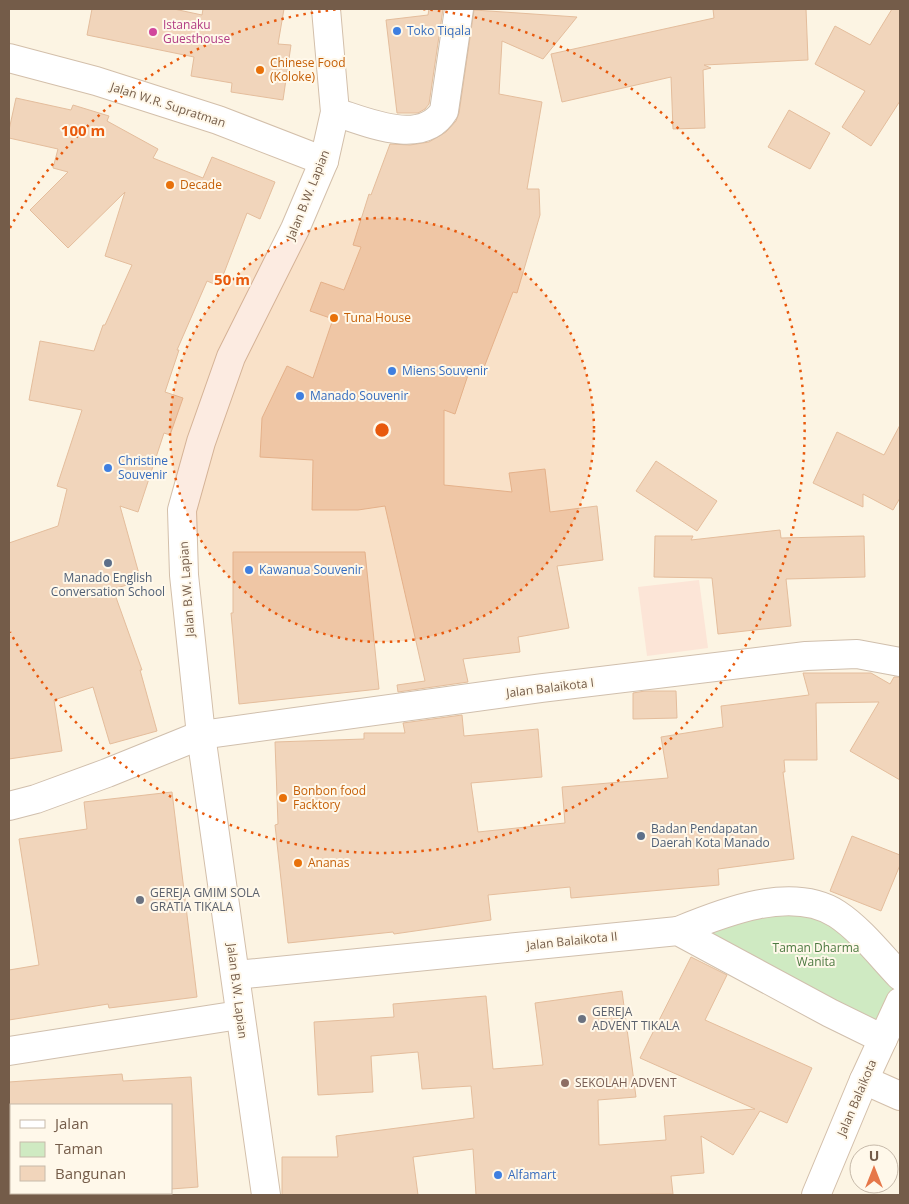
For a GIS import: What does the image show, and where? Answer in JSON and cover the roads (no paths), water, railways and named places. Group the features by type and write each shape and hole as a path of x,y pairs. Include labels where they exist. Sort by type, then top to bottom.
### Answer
{"street":[{"name":"Jalan B.W. Lapian","path":"266,1195 201,736 184,576 182,510 201,442 231,357 295,229 324,161 335,112 326,9"},
{"path":"335,112 388,128 414,130 427,127 439,119 444,111 458,9"},
{"name":"Jalan W.R. Supratman","path":"9,58 96,81 218,120 324,161"},
{"name":"Jalan Balaikota I","path":"9,806 36,799 201,736 542,688 806,656 857,654 900,662"},
{"name":"Jalan Balaikota II","path":"236,976 678,931 723,913 757,905 789,901 817,904 838,914 900,976"},
{"path":"678,931 830,1013 883,1039"},
{"name":"Jalan Balaikota","path":"816,1195 864,1080 900,1002"},
{"path":"9,1052 239,1015"},
{"path":"864,1080 900,1096"}],"place":[{"name":"Toko Tiqala","path":"397,31"},
{"name":"Istanaku Guesthouse","path":"153,32"},
{"name":"Chinese Food (Koloke)","path":"260,70"},
{"name":"Decade","path":"170,185"},
{"name":"Tuna House","path":"334,318"},
{"name":"Miens Souvenir","path":"392,371"},
{"name":"Manado Souvenir","path":"300,396"},
{"name":"Christine Souvenir","path":"108,468"},
{"name":"Manado English Conversation School","path":"108,563"},
{"name":"Kawanua Souvenir","path":"249,570"},
{"name":"Bonbon food Facktory","path":"283,798"},
{"name":"Badan Pendapatan Daerah Kota Manado","path":"641,836"},
{"name":"Ananas","path":"298,863"},
{"name":"GEREJA GMIM SOLA GRATIA TIKALA","path":"140,900"},
{"name":"GEREJA ADVENT TIKALA","path":"582,1019"},
{"name":"SEKOLAH ADVENT","path":"565,1083"},
{"name":"Alfamart","path":"498,1175"}],"park label":[{"name":"Taman Dharma Wanita","path":"816,955"}]}
